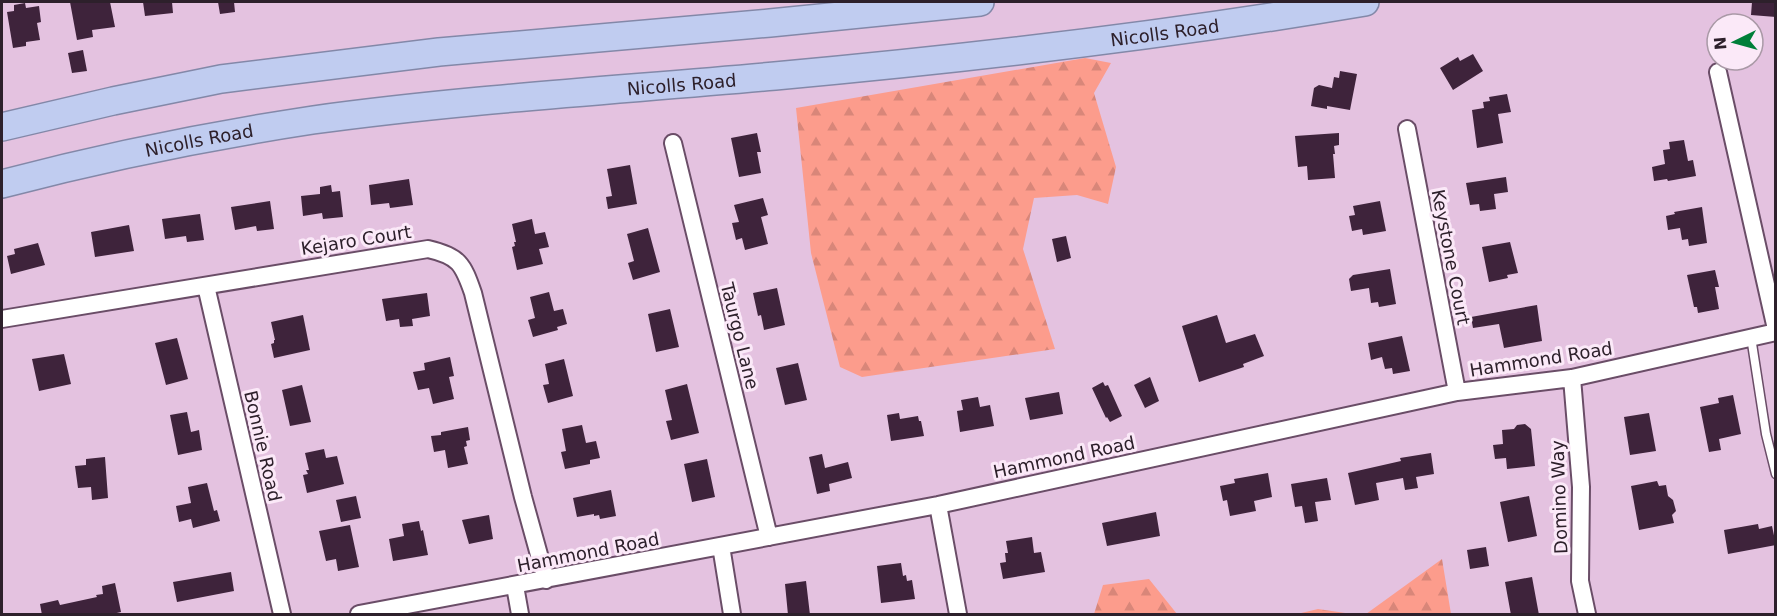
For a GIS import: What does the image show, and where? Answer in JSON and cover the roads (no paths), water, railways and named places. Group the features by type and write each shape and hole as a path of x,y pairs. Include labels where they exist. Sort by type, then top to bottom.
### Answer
{"highway":[{"path":"2,127 221,79 439,52 980,2"},
{"name":"Nicolls Road","path":"2,184 164,145 314,120 466,103 783,76 1006,53 1181,30 1365,2"}],"street":[{"path":"1718,72 1776,330"},
{"name":"Keystone Court","path":"1407,129 1457,392"},
{"name":"Taurgo Lane","path":"673,143 769,537"},
{"name":"Kejaro Court","path":"2,319 428,249 450,254 465,271 473,293 523,497 546,580"},
{"name":"Bonnie Road","path":"206,286 282,615"},
{"name":"Hammond Road","path":"359,615 938,505 1457,392 1572,378 1776,330"},
{"name":"Domino Way","path":"1572,378 1581,487 1580,581 1587,615"},
{"path":"938,505 958,615"},
{"path":"720,546 732,615"},
{"path":"515,586 520,615"}],"lane":[{"path":"1751,337 1776,474"}]}
